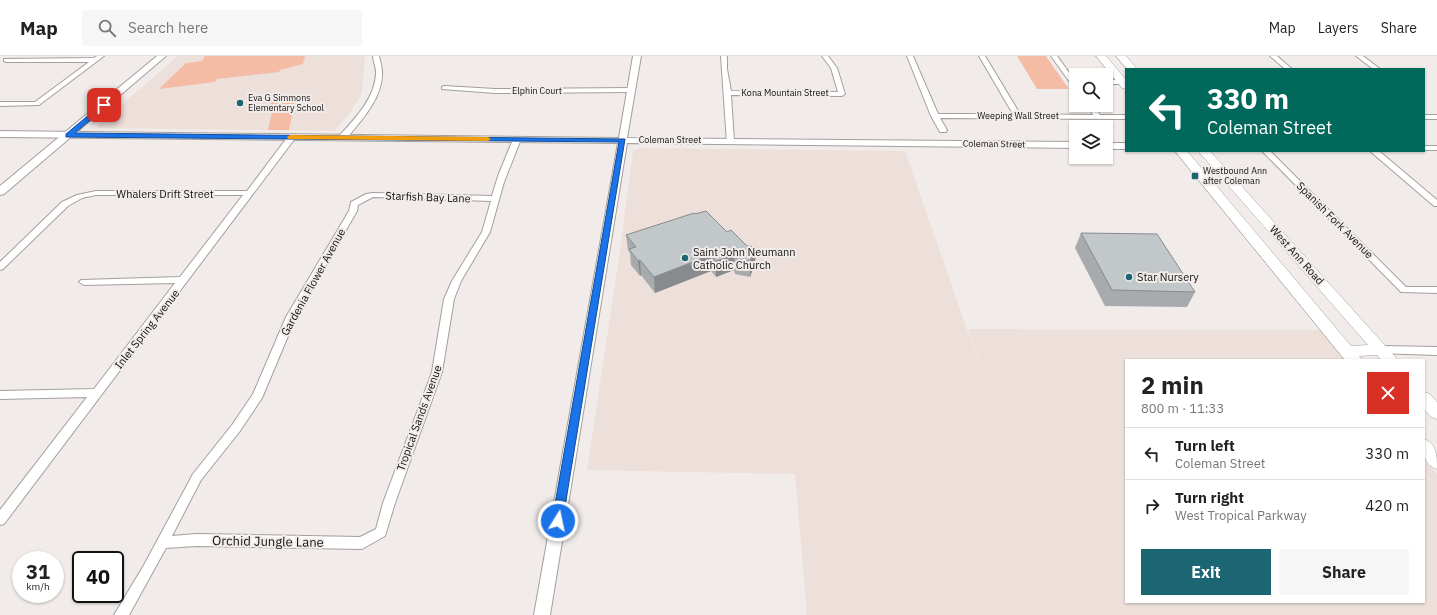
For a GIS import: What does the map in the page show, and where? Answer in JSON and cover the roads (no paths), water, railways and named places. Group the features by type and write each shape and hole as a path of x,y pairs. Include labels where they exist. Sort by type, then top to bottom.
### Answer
{"main road":[{"path":"0,192 162,56"},
{"path":"1101,56 1124,79"},
{"path":"1110,56 1120,67 1124,79"},
{"path":"1121,56 1131,68"},
{"name":"West Ann Road","path":"1182,152 1350,356"},
{"name":"West Ann Road","path":"1205,152 1386,355"},
{"path":"1350,356 1386,355"},
{"path":"1425,399 1437,413"},
{"path":"1425,447 1437,462"}],"street":[{"path":"12,56 6,60 99,58"},
{"path":"342,138 363,112 374,92 379,71 376,56"},
{"path":"542,615 637,56"},
{"path":"724,56 724,69 728,93 730,141"},
{"name":"Kona Mountain Street","path":"728,93 842,94 834,68 825,56"},
{"path":"910,56 935,116 943,130"},
{"path":"982,56 1017,116"},
{"path":"1054,56 1069,75"},
{"path":"1273,56 1288,68"},
{"path":"1359,56 1376,68"},
{"path":"0,104 37,104 99,58"},
{"path":"1113,78 1124,79"},
{"path":"1113,81 1124,79"},
{"name":"Elphin Court","path":"444,88 501,91 631,90"},
{"path":"1095,112 1098,117"},
{"name":"Weeping Wall Street","path":"935,116 1125,117"},
{"path":"1425,117 1437,117"},
{"name":"Coleman Street","path":"0,134 1069,145"},
{"name":"Inlet Spring Avenue","path":"0,520 292,137"},
{"name":"Tropical Sands Avenue","path":"373,538 381,532 389,503 437,372 441,356 446,308 449,297 459,275 486,233 498,187 517,139"},
{"path":"1113,146 1125,146"},
{"path":"1425,148 1437,148"},
{"name":"Spanish Fork Avenue","path":"1267,152 1404,290 1437,290"},
{"path":"1375,152 1437,204"},
{"name":"Whalers Drift Street","path":"0,268 64,204 71,199 80,196 96,193 250,193"},
{"name":"Starfish Bay Lane","path":"361,200 373,195 400,197 496,198"},
{"name":"Gardenia Flower Avenue","path":"121,615 149,569 197,477 236,428 258,395 291,317 353,211 354,204 361,200"},
{"path":"84,282 184,280"},
{"path":"1386,355 1437,351"},
{"path":"0,395 97,393"},
{"name":"Orchid Jungle Lane","path":"162,543 196,540 362,543 373,538"}],"place":[{"name":"Eva G Simmons Elementary School","path":"240,103"},
{"name":"Westbound Ann after Coleman","path":"1195,176"},
{"name":"Saint John Neumann Catholic Church","path":"685,258"},
{"name":"Star Nursery","path":"1129,277"}]}
